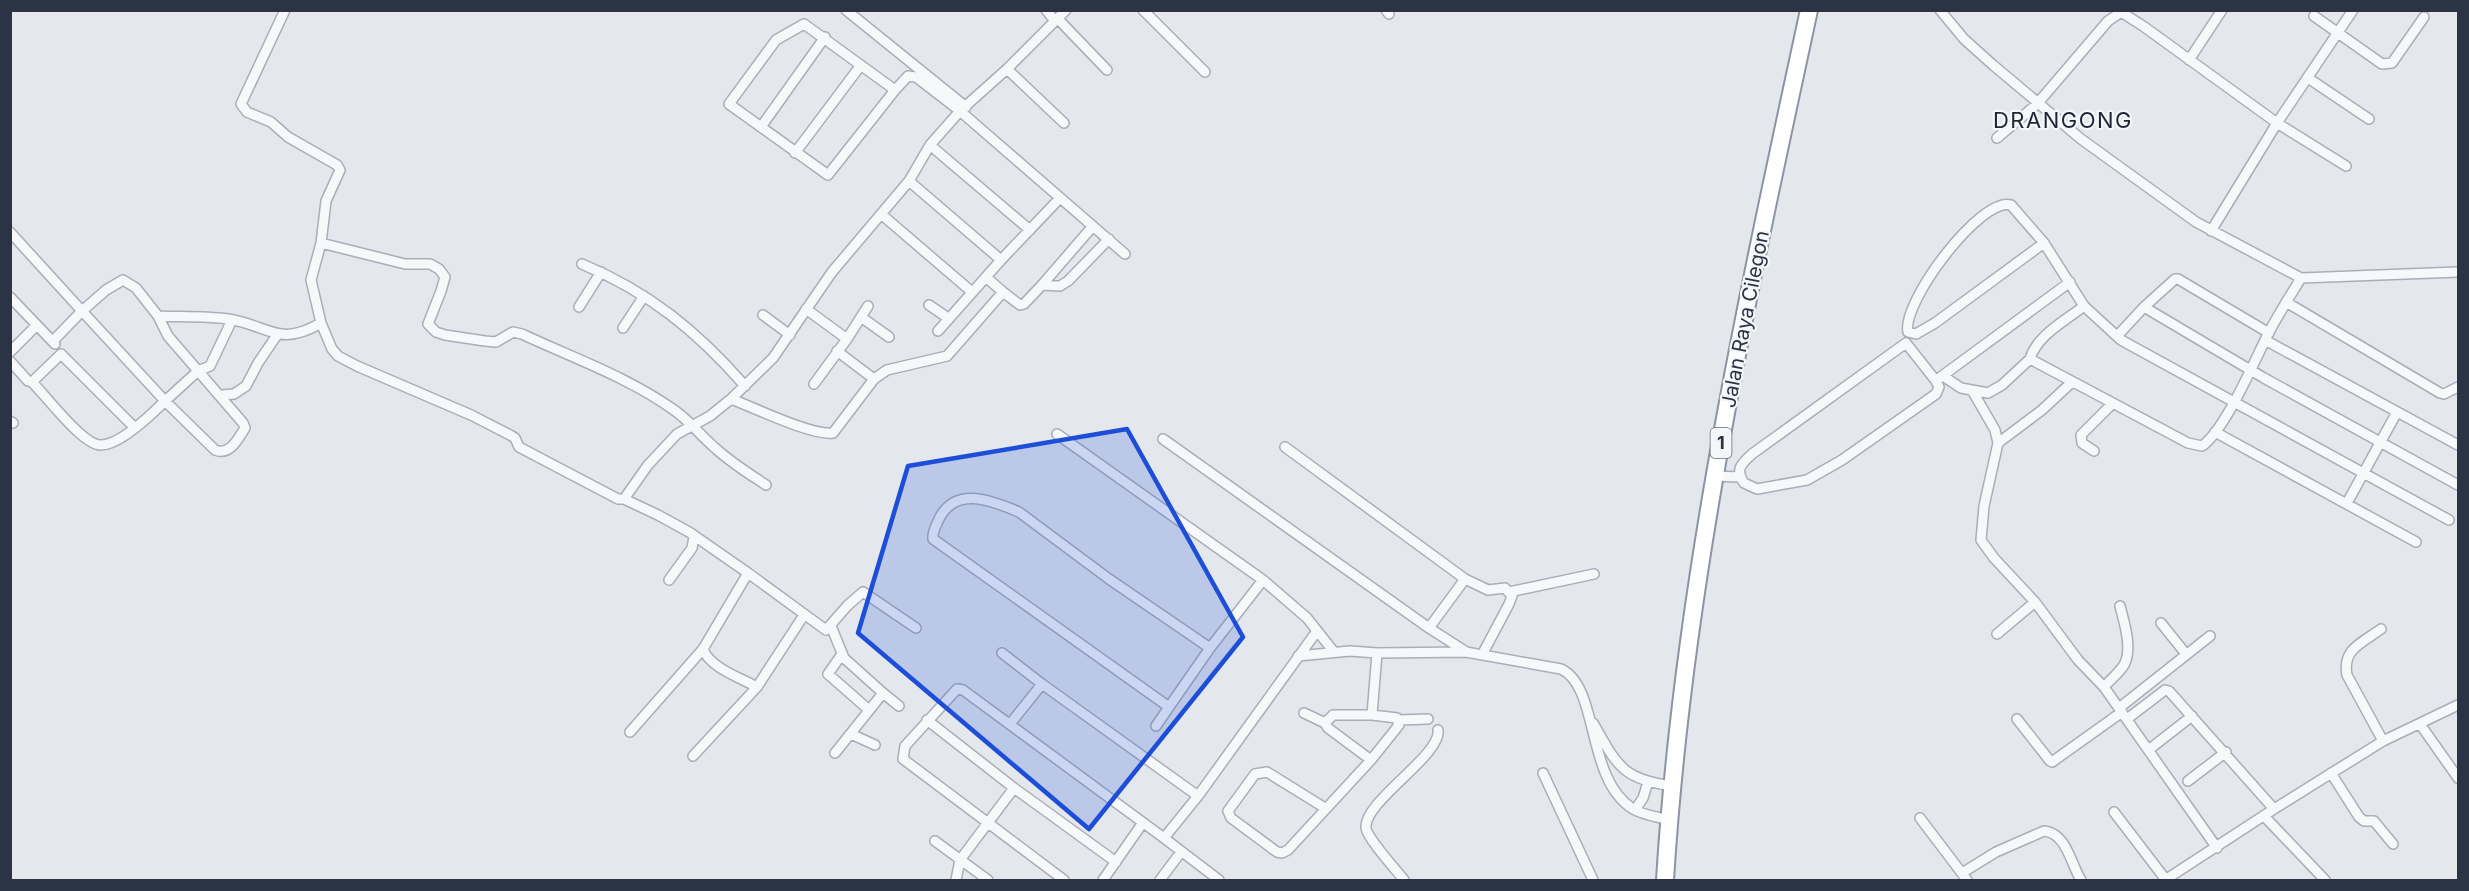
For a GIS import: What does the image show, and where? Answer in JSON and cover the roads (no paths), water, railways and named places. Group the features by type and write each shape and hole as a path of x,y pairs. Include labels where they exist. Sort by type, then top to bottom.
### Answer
{"highway":[{"name":"Jalan Raya Cilegon","path":"1665,880 1687,642 1706,521 1770,191 1809,10"}],"street":[{"path":"285,10 241,104 247,112 272,122 288,137 337,165 340,170 339,177 326,201 321,243 311,280 321,322 332,349 338,356 429,399 481,420 513,437 519,447 608,494 658,515 748,573 826,630 863,592 916,628"},
{"path":"846,10 963,109 1125,254"},
{"path":"1046,10 1107,70"},
{"path":"624,499 648,465 677,434 711,416 732,399 773,358 832,272 909,181 930,145 963,109 1066,10"},
{"path":"1143,10 1205,72"},
{"path":"1940,10 1964,39 2037,104 2178,210 2211,231 2301,278 2458,272"},
{"path":"2189,60 2222,10"},
{"path":"2211,231 2277,123 2353,10"},
{"path":"1997,138 2037,104 2108,21 2119,12 2143,26 2277,123 2346,166"},
{"path":"2314,16 2382,64 2387,65 2392,63 2424,17"},
{"path":"895,90 825,37 804,24 781,36 729,100 730,106 826,175 830,174 895,90 912,75 963,109"},
{"path":"761,127 825,37"},
{"path":"795,153 861,65"},
{"path":"1007,69 1064,123"},
{"path":"2308,78 2369,119"},
{"path":"930,145 1030,230"},
{"path":"909,181 1001,260"},
{"path":"938,331 1060,198"},
{"path":"1916,334 1908,332 1906,327 1917,297 1926,282 1961,236 1994,207 2004,203 2011,205 2044,243 2084,306 2119,337 2449,520"},
{"path":"881,214 972,292"},
{"path":"987,278 1020,305 1024,304 1093,226"},
{"path":"10,232 82,311 165,401 215,450 221,453 235,443 245,428 221,395 168,336 158,316 136,288 123,280 106,290 82,311 53,341"},
{"path":"1042,285 1064,284 1109,239"},
{"path":"321,243 405,264 430,264 439,269 445,277 428,324 436,332 496,342 513,332 522,334 637,387 694,424 713,447 766,485"},
{"path":"2044,243 1752,454 1740,465 1740,477 1744,483 1757,489 1807,480 1842,460 1924,403 1938,390 1940,378 2070,282"},
{"path":"582,264 616,279 674,316 701,339 745,386"},
{"path":"579,308 601,272"},
{"path":"2030,359 2188,443 2202,446 2216,432 2301,278"},
{"path":"2119,337 2144,307 2176,279 2267,337 2458,445"},
{"path":"732,399 827,434 836,431 874,379 886,370 947,356 1003,292"},
{"path":"623,328 644,296"},
{"path":"10,297 53,341 61,354 134,427"},
{"path":"2286,302 2440,393 2444,394 2458,387"},
{"path":"929,305 948,318"},
{"path":"814,384 868,306"},
{"path":"1906,343 1940,378 1973,392 1988,393 2002,385 2030,359 2032,351 2042,338 2084,306"},
{"path":"2144,307 2250,370 2458,485"},
{"path":"806,309 847,339"},
{"path":"763,315 790,335"},
{"path":"158,316 232,320 277,335 301,332 321,322"},
{"path":"861,317 889,337"},
{"path":"13,368 32,382 83,436 102,445 112,442 137,427 198,371 210,366 232,320"},
{"path":"10,352 36,326"},
{"path":"221,395 234,394 246,386 277,335"},
{"path":"837,351 874,379"},
{"path":"32,382 61,354"},
{"path":"1998,442 2043,410 2072,382"},
{"path":"1973,392 1995,430 1998,442 1984,507 1981,540 2035,602 2078,660 2104,687 2217,848"},
{"path":"2094,451 2082,443 2081,435 2112,404"},
{"path":"2347,503 2397,412"},
{"path":"2216,432 2416,542"},
{"path":"1057,434 1263,580 1307,618 1334,652"},
{"path":"1163,439 1466,652"},
{"path":"1285,447 1465,579 1488,590 1505,588 1509,592 1512,596 1509,604 1483,653"},
{"path":"1715,476 1740,477"},
{"path":"1169,707 933,539 932,533 945,509 956,500 969,499 988,500 1019,512 1109,579 1210,648"},
{"path":"669,580 692,548 694,537"},
{"path":"630,732 703,650 748,573"},
{"path":"1509,592 1594,574"},
{"path":"1429,628 1465,579"},
{"path":"1156,726 1210,648 1263,580"},
{"path":"1997,634 2035,602"},
{"path":"2104,687 2125,664 2127,656 2126,631 2120,606"},
{"path":"693,756 757,687 804,615"},
{"path":"2160,623 2186,654"},
{"path":"831,626 842,654 882,693 900,706"},
{"path":"2381,629 2348,653 2345,664 2347,675 2383,741"},
{"path":"1164,838 1198,796 1317,631"},
{"path":"2122,713 2186,654 2210,636"},
{"path":"703,650 705,656 713,662 757,687"},
{"path":"1002,652 1042,684 1198,796"},
{"path":"1298,656 1334,652 1466,652 1551,665 1569,673 1578,683 1603,769 1611,784 1624,801 1635,810 1669,820"},
{"path":"1372,715 1377,653"},
{"path":"842,654 828,674 869,710"},
{"path":"1010,724 1042,684"},
{"path":"1064,880 903,759 902,753 905,747 954,692 960,689 1010,724 1219,880"},
{"path":"2017,719 2052,762 2122,713 2165,690 2174,694 2274,809"},
{"path":"835,753 882,693"},
{"path":"2114,812 2166,880 2383,741 2458,705"},
{"path":"1304,713 1325,723 1328,728 1371,760"},
{"path":"1325,723 1333,716 1372,715 1399,720 1428,719"},
{"path":"1588,716 1619,766 1634,778 1674,786"},
{"path":"2151,748 2192,716"},
{"path":"927,720 1014,788 1116,862"},
{"path":"1325,808 1262,771 1256,774 1228,811 1231,818 1277,852 1282,853 1371,760 1398,727 1399,720"},
{"path":"2420,724 2458,778"},
{"path":"1404,880 1371,838 1366,825 1368,817 1396,783 1433,746 1439,737 1438,730"},
{"path":"851,734 875,745"},
{"path":"2188,781 2226,752"},
{"path":"1544,773 1593,880"},
{"path":"2331,773 2359,817 2364,821 2374,821 2393,843"},
{"path":"1635,810 1643,798 1648,782"},
{"path":"956,880 960,860 1014,788"},
{"path":"2264,816 2325,880"},
{"path":"1920,818 1964,877 1996,852 2044,831 2054,834 2065,847 2081,880"},
{"path":"1103,880 1143,824"},
{"path":"935,841 988,880"},
{"path":"1160,880 1181,852"}],"district":[{"name":"DRANGONG","path":"2063,120"}]}
